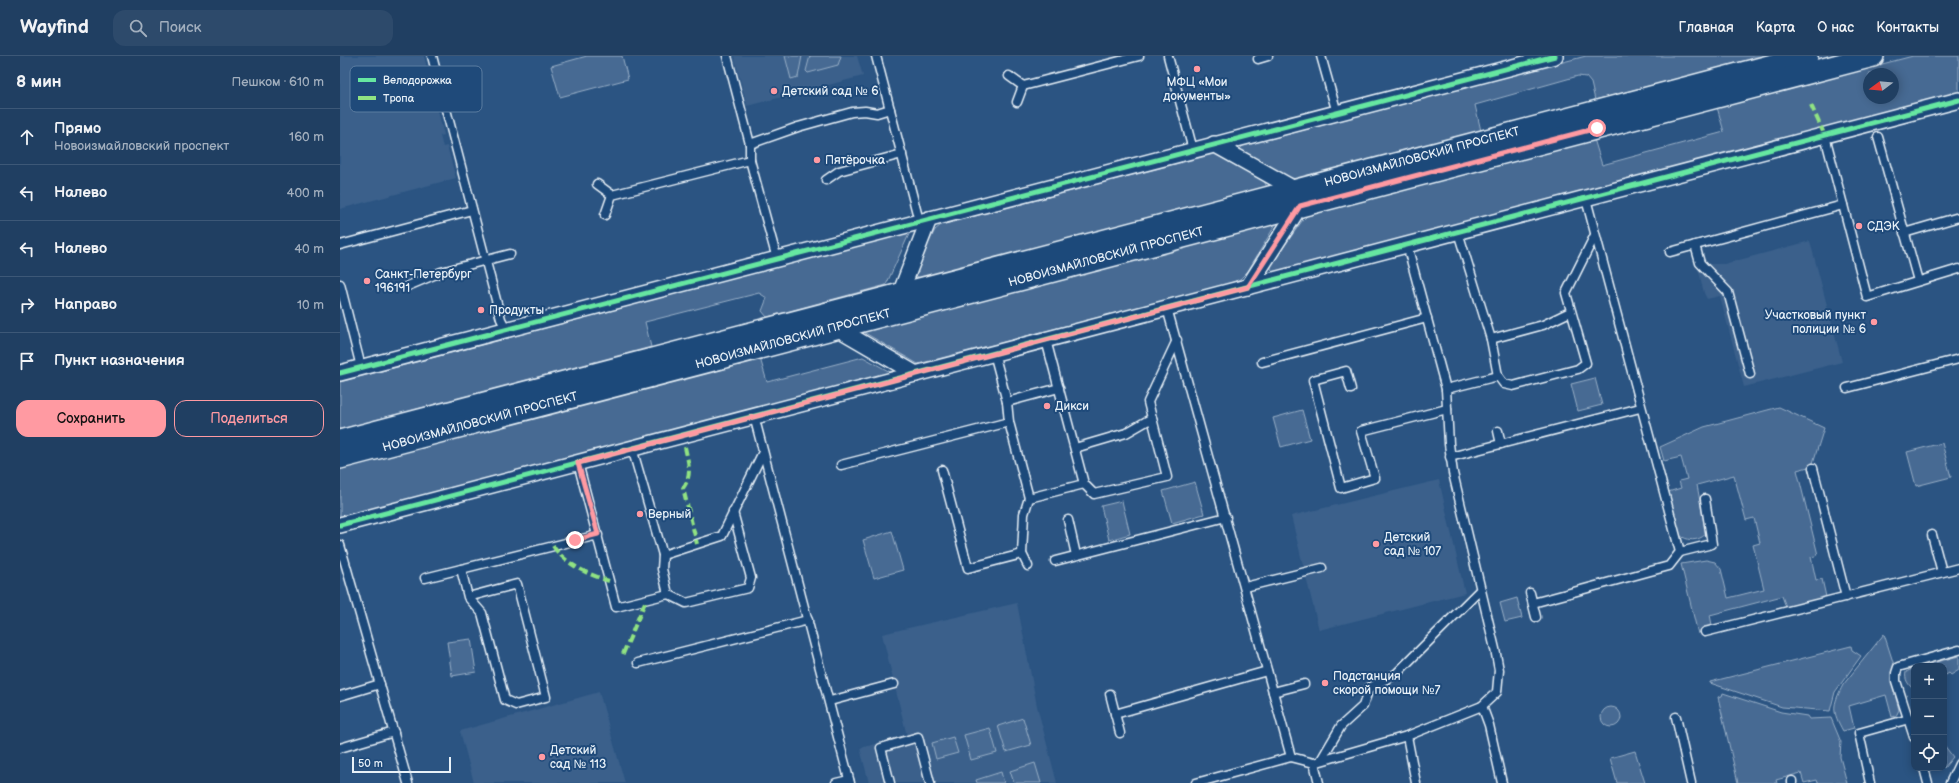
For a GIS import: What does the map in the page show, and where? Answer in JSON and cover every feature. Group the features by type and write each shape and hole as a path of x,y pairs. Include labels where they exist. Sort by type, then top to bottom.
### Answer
{"street":[{"path":"340,372 1555,56"},
{"name":"НОВОИЗМАЙЛОВСКИЙ ПРОСПЕКТ","path":"1298,198 1807,56"},
{"name":"НОВОИЗМАЙЛОВСКИЙ ПРОСПЕКТ","path":"340,458 901,302 1298,198 1873,56"},
{"path":"340,525 1959,100"},
{"path":"1214,144 1298,198 1248,287"},
{"path":"901,302 924,220"},
{"path":"834,320 916,374"},
{"name":"НОВОИЗМАЙЛОВСКИЙ ПРОСПЕКТ","path":"340,441 834,320"}],"lane":[{"path":"432,56 435,66"},
{"path":"726,56 750,144 750,160 777,259"},
{"path":"876,56 902,154 924,220"},
{"path":"1023,86 1139,56"},
{"path":"1168,56 1193,150"},
{"path":"1258,59 1268,56"},
{"path":"1321,56 1337,112"},
{"path":"1009,76 1023,86"},
{"path":"1017,102 1023,86"},
{"path":"750,144 798,127 852,112 865,111 877,113 890,109"},
{"path":"447,112 485,260 506,329"},
{"path":"1825,136 1867,297 1959,270"},
{"path":"1878,137 1918,281"},
{"path":"826,180 839,171 902,154"},
{"path":"612,195 750,160"},
{"path":"597,184 612,195"},
{"path":"605,215 612,195"},
{"path":"1586,199 1640,408 1680,552"},
{"path":"1670,252 1843,204"},
{"path":"340,245 472,210"},
{"path":"1904,233 1959,217"},
{"path":"1458,232 1491,339 1498,376 1504,384 1513,386 1578,369 1586,362 1570,312 1566,293 1595,235"},
{"path":"1196,783 1291,757 1317,761 1407,736 1482,706 1497,692 1499,670 1450,457 1446,389 1407,245"},
{"path":"1695,245 1700,263 1728,292 1750,374"},
{"path":"408,286 441,272 510,254"},
{"path":"340,284 361,367"},
{"path":"1167,308 1226,517 1291,757"},
{"path":"1491,339 1543,325 1570,312"},
{"path":"1262,362 1427,318"},
{"path":"1046,340 1060,388 1084,484 1094,494 1167,477 1148,402 1177,340"},
{"path":"994,353 1007,402 1009,422 1029,498 1024,514 1022,554 1028,566"},
{"path":"1847,388 1959,359"},
{"path":"1351,389 1346,371 1313,380 1341,488 1375,478 1362,430 1447,409"},
{"path":"1446,389 1498,376"},
{"path":"1007,402 1060,388"},
{"path":"1450,457 1640,408"},
{"path":"754,416 850,781 836,783"},
{"path":"1075,448 1126,433 1152,418"},
{"path":"840,465 1009,422"},
{"path":"1498,431 1501,444"},
{"path":"632,448 663,555 662,569 668,594"},
{"path":"663,555 722,536 763,452"},
{"path":"578,463 598,534 616,607 668,594 686,603 748,588 750,578 733,512"},
{"path":"1813,468 1846,597"},
{"path":"942,470 968,568 1022,554"},
{"path":"1029,498 1084,484"},
{"path":"1533,603 1669,566 1680,552 1712,544 1705,499"},
{"path":"1055,561 1226,517"},
{"path":"1068,520 1076,555"},
{"path":"425,578 598,534"},
{"path":"1932,535 1942,572"},
{"path":"341,553 408,783"},
{"path":"1245,587 1322,568"},
{"path":"1706,632 1959,568"},
{"path":"461,569 468,596 482,612 505,700 516,705 546,697 517,584 468,596"},
{"path":"1319,783 1317,761 1341,726 1363,706 1370,688 1396,674 1480,590"},
{"path":"1530,592 1536,617"},
{"path":"638,663 808,620"},
{"path":"1913,735 1896,681 1898,667 1959,650"},
{"path":"1115,714 1267,671"},
{"path":"340,696 380,684"},
{"path":"830,701 894,684"},
{"path":"1273,692 1304,684"},
{"path":"1110,694 1120,733"},
{"path":"1482,706 1489,725 1502,783"},
{"path":"1676,717 1691,783"},
{"path":"1870,783 1859,733 1908,719"},
{"path":"340,748 394,732"},
{"path":"1407,736 1416,783"},
{"path":"890,783 881,748 918,737 930,783"},
{"path":"1950,783 1959,764"},
{"path":"1925,771 1928,783"}],"shaded area":[{"path":"340,56 424,56 427,66 350,66 350,112 438,112 444,135 440,136 443,147 447,146 456,178 340,209"},
{"path":"587,56 622,56 628,79 560,97 551,66"},
{"name":"Детский сад № 6","path":"734,56 857,56 863,76 747,106"},
{"path":"785,56 802,56 798,77 791,79"},
{"path":"810,56 841,56 838,65 808,73 806,71"},
{"path":"1586,56 1765,56 1595,100 1591,83 1586,77 1578,76 1475,105 1481,131 1296,179 1288,177 1241,151 1240,149 1243,146"},
{"path":"1913,56 1959,56 1959,94 1275,273 1271,269 1271,265 1302,221 1308,215 1594,139 1602,165 1724,132 1717,107 1863,69 1863,104 1899,104 1899,68 1867,68"},
{"path":"1214,154 1264,181 1267,187 921,279 914,274 914,271 935,230 941,225"},
{"path":"1277,222 1248,271 1240,279 1228,284 918,364 860,330"},
{"path":"910,232 886,285 767,317 762,311 767,298 759,293 645,322 651,347 340,429 340,382"},
{"path":"1810,241 1842,362 1744,387 1720,296 1707,299 1704,293 1697,264 1724,264"},
{"path":"863,357 892,373 340,518 340,469 760,358 767,382"},
{"path":"1595,378 1602,405 1578,411 1571,384"},
{"path":"1779,407 1824,428 1812,466 1797,470 1818,555 1811,557 1816,580 1822,579 1826,597 1786,607 1782,596 1710,615 1712,625 1703,627 1703,630 1698,634 1681,564 1706,560 1715,562 1721,569 1728,598 1764,589 1753,545 1760,543 1754,518 1746,520 1734,475 1697,485 1706,534 1703,537 1692,540 1679,535 1668,492 1681,488 1679,481 1687,479 1681,457 1664,461 1660,447 1704,427"},
{"path":"1302,410 1310,439 1281,447 1273,418"},
{"path":"1942,443 1951,477 1916,486 1907,452"},
{"name":"Детский сад № 107","path":"1439,480 1465,593 1319,630 1291,516"},
{"path":"1195,482 1204,514 1172,523 1163,491"},
{"path":"1122,501 1130,534 1109,540 1101,506"},
{"path":"892,531 903,570 874,578 863,540"},
{"path":"1517,598 1522,618 1505,622 1500,603"},
{"path":"1017,603 1037,706 1057,783 869,783 860,748 907,736 882,634"},
{"path":"1884,634 1894,665 1891,679 1899,710 1896,716 1892,717 1886,695 1849,706 1854,728 1843,731 1835,713 1837,698 1843,685"},
{"path":"471,639 476,672 452,676 447,642"},
{"path":"1851,646 1852,650 1861,656 1835,692 1830,711 1782,707 1710,683 1710,682"},
{"path":"1959,656 1959,670 1951,675 1949,673 1947,674 1947,663 1932,663"},
{"path":"1911,670 1911,687 1907,682 1906,672"},
{"name":"Детский сад № 113","path":"599,692 625,783 474,783 460,731"},
{"path":"1723,693 1781,712 1807,716 1809,719 1831,718 1841,742 1840,757 1847,783 1818,783 1817,780 1804,783 1801,773 1776,780 1777,783 1738,783 1718,697 1722,696"},
{"path":"1611,707 1618,710 1621,717 1618,724 1611,727 1604,724 1601,717 1604,710"},
{"path":"1023,718 1031,745 1006,752 998,726"},
{"path":"990,728 997,753 971,760 964,735"},
{"path":"953,737 958,753 936,759 932,743"},
{"path":"1947,749 1953,757 1947,764"},
{"path":"1635,751 1645,783 1617,783 1610,758"},
{"path":"1035,763 1041,783 1014,783 1010,771"},
{"path":"1001,772 1004,783 977,783 976,780"}],"marked path":[{"path":"1811,105 1825,136"},
{"path":"685,447 689,473 683,488 697,544"},
{"path":"553,546 564,558 578,568 609,581"},
{"path":"623,654 646,600"}],"cycle path":[{"path":"340,373 1555,56"},
{"path":"340,525 1959,100"}],"place":[{"name":"МФЦ «Мои документы»","path":"1197,69"},
{"name":"Детский сад № 6","path":"774,91"},
{"name":"Пятёрочка","path":"817,160"},
{"name":"СДЭК","path":"1859,226"},
{"name":"Санкт-Петербург 196191","path":"367,281"},
{"name":"Продукты","path":"481,310"},
{"name":"Участковый пункт полиции № 6","path":"1874,322"},
{"name":"Дикси","path":"1047,406"},
{"name":"Верный","path":"640,514"},
{"name":"Детский сад № 107","path":"1376,544"},
{"name":"Подстанция скорой помощи №7","path":"1325,683"},
{"name":"Детский сад № 113","path":"542,757"}],"route":[{"path":"575,540 598,534 578,463 1248,287 1300,206 1597,128"}]}
